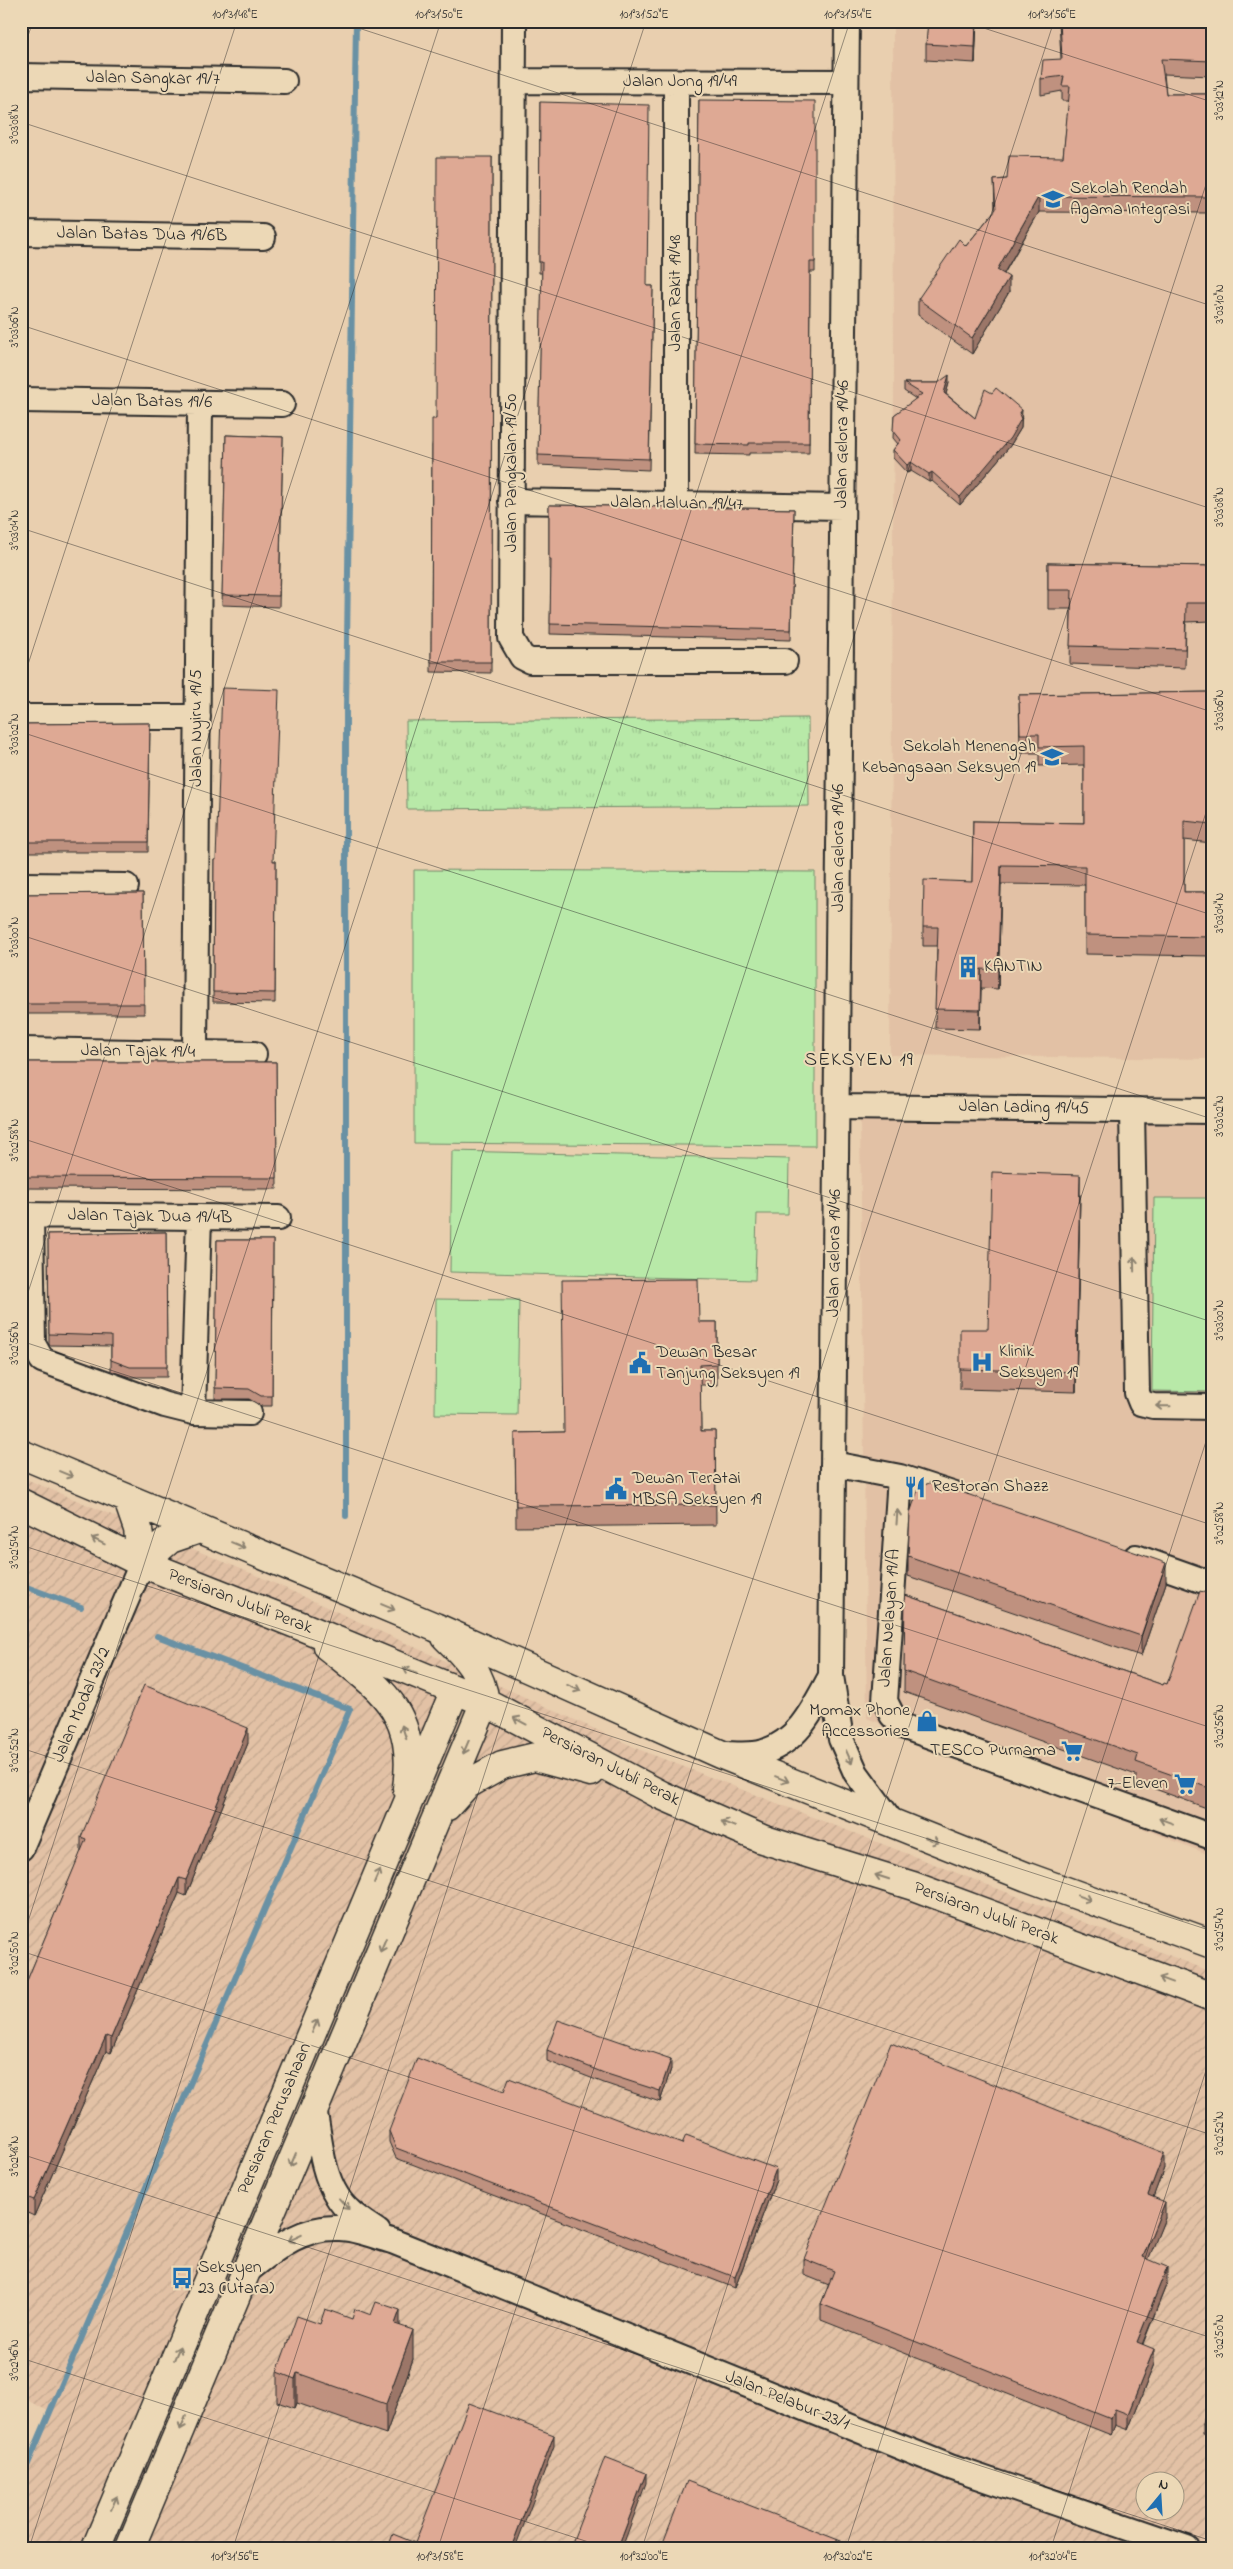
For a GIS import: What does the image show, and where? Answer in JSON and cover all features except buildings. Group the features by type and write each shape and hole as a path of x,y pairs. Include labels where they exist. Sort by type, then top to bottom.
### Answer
{"main road":[{"path":"21,1454 435,1627 720,1754 894,1825 1212,1944"},
{"path":"128,1500 138,1529 142,1563"},
{"name":"Persiaran Jubli Perak","path":"21,1503 142,1563 485,1702 661,1795 762,1838 913,1886 1212,1997"},
{"path":"142,1563 170,1539 199,1529"},
{"path":"301,1626 368,1679 393,1704 406,1734 410,1764 403,1814"},
{"path":"435,1627 467,1657 478,1674 485,1702"},
{"path":"455,1690 478,1674 530,1668"},
{"name":"Persiaran Perusahaan","path":"96,2548 455,1690"},
{"name":"Persiaran Perusahaan","path":"130,2548 485,1702"},
{"path":"437,1818 466,1785 502,1765 535,1757 563,1763 661,1795"}],"street":[{"name":"Jalan Pangkalan 19/50","path":"514,21 511,638 522,658 530,661 785,661"},
{"name":"Jalan Gelora 19/46","path":"847,21 831,1676 841,1739 856,1773 894,1825"},
{"name":"Jalan Sangkar 19/7","path":"21,76 284,81"},
{"name":"Jalan Jong 19/49","path":"514,81 846,82"},
{"name":"Jalan Rakit 19/48","path":"676,82 676,504"},
{"name":"Jalan Batas Dua 19/6B","path":"21,232 263,236"},
{"name":"Jalan Batas 19/6","path":"21,400 282,404"},
{"name":"Jalan Nyiru 19/5","path":"195,1053 200,403"},
{"name":"Jalan Haluan 19/47","path":"511,501 842,507"},
{"path":"21,717 198,717"},
{"path":"21,885 126,886"},
{"name":"Jalan Tajak 19/4","path":"21,1050 254,1054"},
{"name":"Jalan Lading 19/45","path":"837,1107 1212,1111"},
{"path":"1132,1110 1137,1392 1141,1403 1153,1406 1212,1407"},
{"path":"26,1215 33,1344 42,1360 165,1405 193,1412 248,1413"},
{"name":"Jalan Tajak Dua 19/4B","path":"26,1215 278,1218"},
{"path":"193,1412 199,1217"},
{"path":"833,1464 900,1476 973,1502"},
{"name":"Jalan Nelayan 19/A","path":"900,1476 885,1701 892,1715 902,1726 1212,1838"},
{"path":"1111,1549 1212,1584"},
{"name":"Jalan Modal 23/2","path":"21,1848 142,1563"},
{"name":"Jalan Gelora 19/46","path":"720,1754 764,1753 796,1735 831,1676"},
{"name":"Jalan Pelabur 23/1","path":"314,2109 325,2166 337,2196 354,2216 392,2241"},
{"name":"Jalan Pelabur 23/1","path":"246,2272 281,2244 312,2230 340,2227 392,2241 950,2467 1188,2548"}],"shaded area":[{"name":"Sekolah Menengah Kebangsaan Seksyen 19","path":"893,21 1212,21 1212,1059 890,1055 894,377"},
{"path":"860,1119 1212,1125 1212,1856 867,1718"},
{"path":"21,1477 265,1579 643,1751 1212,1972 1212,2548 21,2548 21,2480 50,2412 21,2397"}],"green space":[{"path":"808,718 809,806 407,809 406,721"},
{"path":"414,870 815,872 815,1146 414,1143"},
{"path":"452,1151 789,1159 788,1214 757,1214 755,1280 450,1272"},
{"path":"1154,1198 1212,1198 1212,1392 1152,1391"},
{"path":"436,1299 519,1300 517,1415 435,1414"}],"waterway":[{"path":"346,1516 346,710 356,21"},
{"path":"21,1585 81,1607"},
{"path":"21,2480 350,1709 157,1636"}],"place":[{"name":"Sekolah Rendah Agama Integrasi","path":"1053,199"},
{"name":"Sekolah Menengah Kebangsaan Seksyen 19","path":"1052,757"},
{"name":"KANTIN","path":"968,967"},
{"name":"Klinik Seksyen 19","path":"982,1362"},
{"name":"Dewan Besar Tanjung Seksyen 19","path":"640,1363"},
{"name":"Restoran Shazz","path":"915,1487"},
{"name":"Dewan Teratai MBSA Seksyen 19","path":"616,1489"},
{"name":"Momax Phone Accessories","path":"927,1721"},
{"name":"TESCO Purnama","path":"1072,1751"},
{"name":"7-Eleven","path":"1185,1784"},
{"name":"Seksyen 23 (Utara)","path":"182,2278"}],"district":[{"name":"SEKSYEN 19","path":"859,1060"}]}
